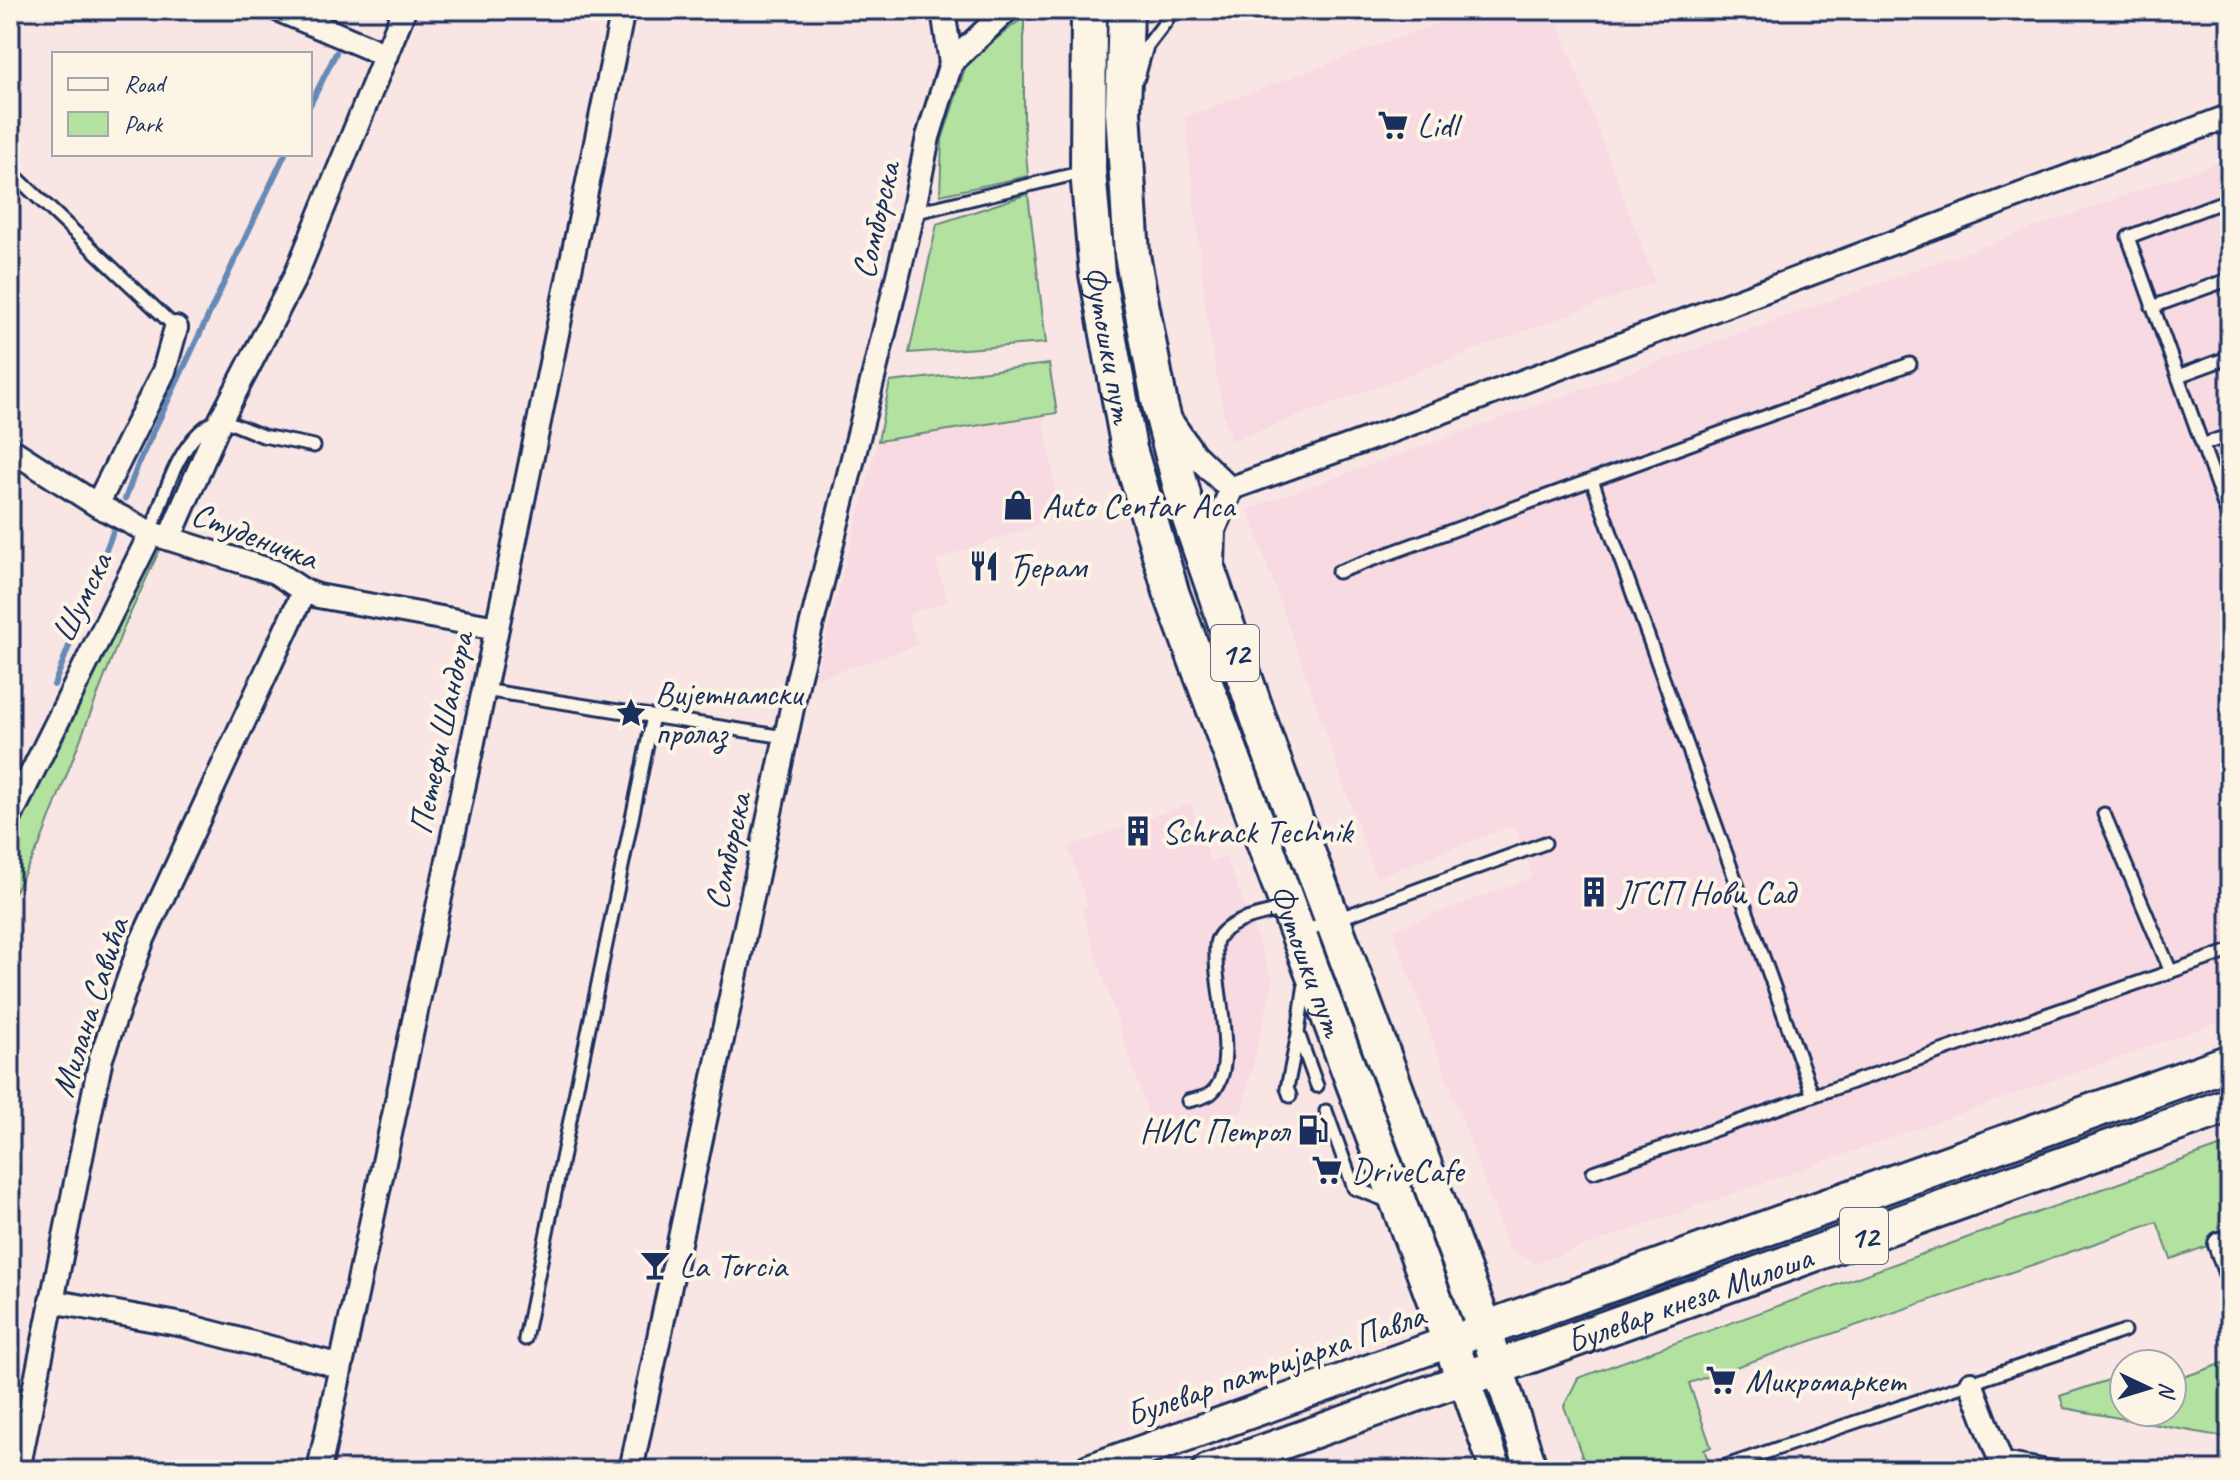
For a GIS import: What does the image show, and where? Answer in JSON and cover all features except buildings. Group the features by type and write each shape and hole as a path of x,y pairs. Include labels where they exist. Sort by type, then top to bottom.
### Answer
{"main road":[{"name":"Футошки пут","path":"1089,10 1086,128 1097,274 1129,449 1172,595 1451,1342"},
{"name":"Футошки пут","path":"1126,10 1123,111 1132,255 1160,405 1186,507 1269,749 1485,1329"},
{"name":"Булевар кнеза Милоша","path":"1485,1329 2230,1062"},
{"name":"Булевар кнеза Милоша","path":"1464,1379 2230,1105"},
{"name":"Булевар патријарха Павла","path":"1089,1470 1485,1329"},
{"path":"1485,1329 1532,1470"},
{"name":"12","path":"1451,1342 1464,1379"},
{"path":"1208,1470 1464,1379 1496,1470"}],"street":[{"path":"279,10 386,55"},
{"name":"Шумска","path":"10,817 295,277 404,10"},
{"name":"Петефи Шандора","path":"319,1470 497,628 623,10"},
{"name":"Сомборска","path":"631,1470 785,737 913,213 928,137 951,63 943,10"},
{"name":"Сомборска","path":"951,63 1007,10"},
{"path":"1212,587 1214,530 1230,489 2230,116"},
{"path":"97,505 164,371 176,328"},
{"path":"1160,405 1194,454 1230,489"},
{"name":"Студеничка","path":"10,449 97,505 160,536 275,572 304,591 336,600 497,628"},
{"name":"Милана Савића","path":"18,1470 101,1058 148,927 304,591"},
{"path":"2225,1242 2230,1272"},
{"path":"51,1301 183,1325 340,1368"},
{"path":"1971,1383 2002,1464"}],"lane":[{"path":"1123,111 1136,83 1147,46 1167,20"},
{"path":"10,171 176,328"},
{"path":"913,213 1088,171"},
{"path":"2230,199 2128,237 2230,522"},
{"path":"2152,307 2230,279"},
{"path":"2178,376 2230,357"},
{"path":"1338,572 1910,364"},
{"path":"221,419 263,436 314,446"},
{"path":"2202,445 2230,435"},
{"path":"1592,480 1813,1096"},
{"path":"484,690 785,737"},
{"path":"525,1339 653,716"},
{"path":"2104,814 2171,972"},
{"path":"1188,1101 1212,1093 1223,1070 1224,1036 1216,942 1225,931 1239,922 1298,935 1545,843"},
{"path":"1290,1096 1287,1088 1298,1033 1298,935"},
{"path":"1593,1172 2230,951"},
{"path":"1298,1033 1317,1086"},
{"path":"1326,1111 1354,1188 1400,1206"},
{"path":"1714,1470 2124,1331"},
{"path":"2002,1464 2068,1470"}],"shaded area":[{"path":"1474,10 1553,10 1655,282 1232,441 1223,411 1207,318 1185,117"},
{"path":"2230,158 2230,1018 1536,1263 1509,1248 1393,930 1533,877 1514,825 1376,877 1248,509"},
{"path":"1043,415 1060,517 935,560 948,601 907,615 918,645 815,679 878,441"},
{"path":"1191,803 1210,861 1226,857 1273,981 1242,1111 1157,1140 1081,909 1088,906 1068,847"}],"green space":[{"path":"1024,17 1024,128 1028,176 940,195 942,140 967,62"},
{"path":"1028,194 1046,343 909,353 937,224"},
{"path":"1049,364 1057,413 878,441 890,382"},
{"path":"154,547 160,549 124,627 39,846 10,900 10,848"},
{"path":"2230,1143 2230,1238 2171,1259 2157,1222 1689,1383 1711,1447 1704,1450 1712,1469 1587,1470 1564,1406 1578,1378"},
{"path":"2230,1361 2230,1438 2175,1428 2188,1428 2188,1376"},
{"path":"2108,1380 2108,1416 2064,1408 2060,1396"}],"waterway":[{"path":"312,101 336,53"},
{"path":"125,499 139,462 284,156"},
{"path":"54,685 116,524"}],"place":[{"name":"Lidl","path":"1393,125"},
{"name":"Auto Centar Aca","path":"1018,505"},
{"name":"Ђерам","path":"984,566"},
{"name":"Вијетнамски пролаз","path":"631,713"},
{"name":"Schrack Technik","path":"1138,831"},
{"name":"ЈГСП Нови Сад","path":"1594,892"},
{"name":"НИС Петрол","path":"1313,1130"},
{"name":"DriveCafe","path":"1327,1170"},
{"name":"La Torcia","path":"655,1265"},
{"name":"Микромаркет","path":"1721,1380"}]}
